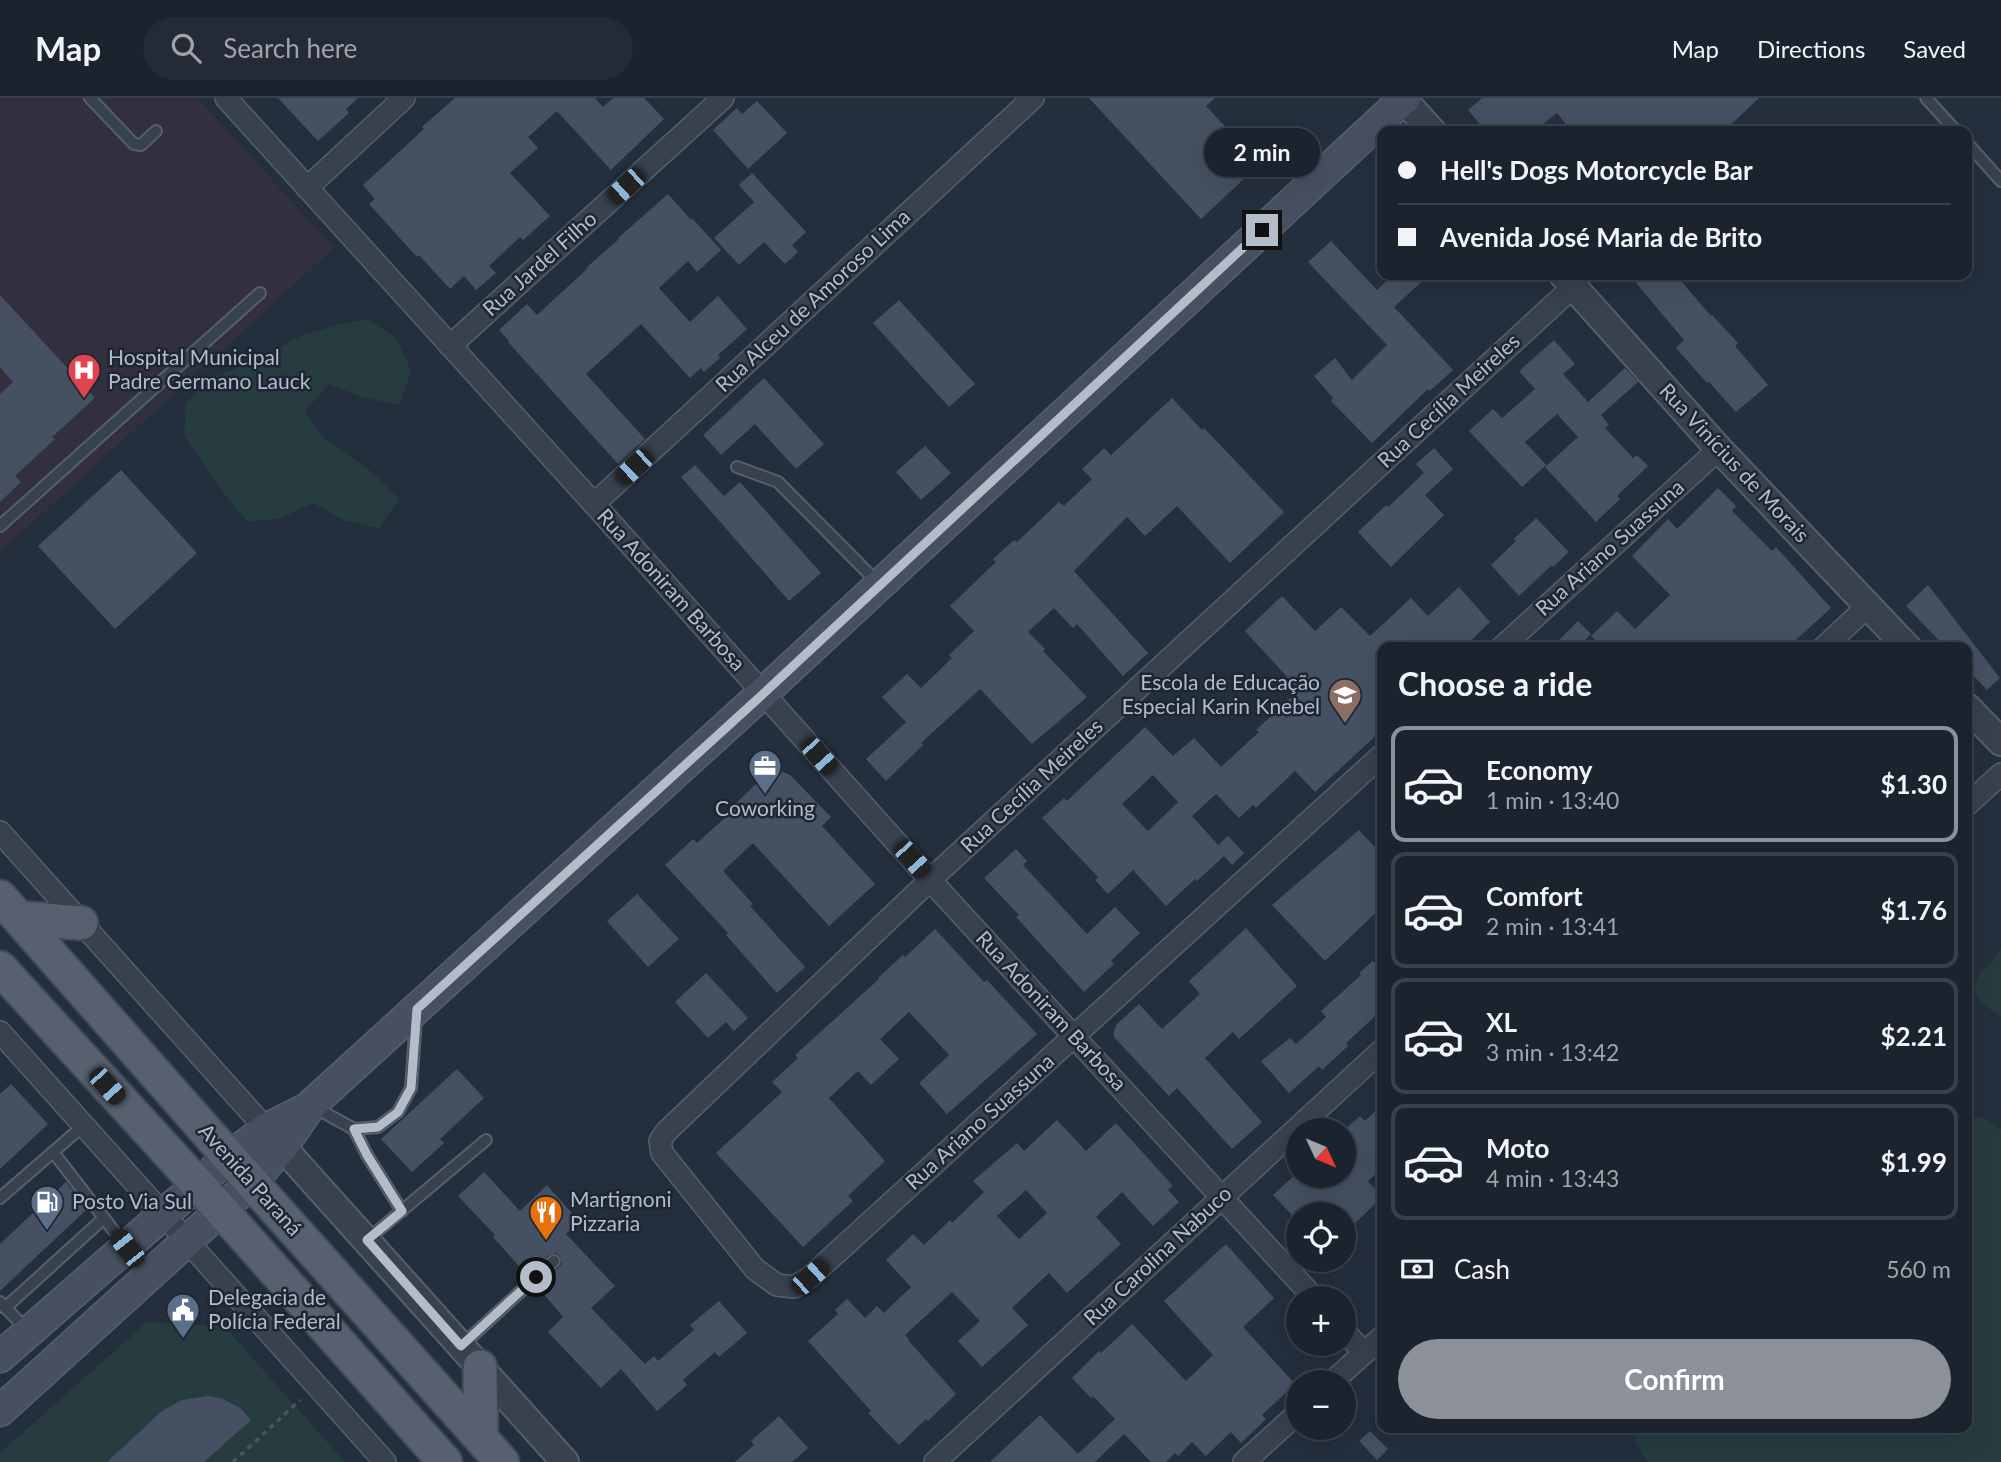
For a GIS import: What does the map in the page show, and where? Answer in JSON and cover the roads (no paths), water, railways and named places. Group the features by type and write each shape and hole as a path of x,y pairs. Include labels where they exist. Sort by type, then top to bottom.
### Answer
{"main road":[{"path":"0,1357 229,1157 274,1138 310,1106 763,694 1403,99"},
{"path":"9,907 81,923"},
{"name":"Avenida Paraná","path":"9,907 492,1450"},
{"name":"Avenida Paraná","path":"0,968 221,1210 445,1462"},
{"path":"0,1410 252,1182 274,1138"},
{"path":"470,1356 492,1450"}],"street":[{"name":"Rua Adoniram Barbosa","path":"226,98 930,880 1303,1286"},
{"path":"307,188 404,98"},
{"name":"Rua Jardel Filho","path":"450,346 723,98"},
{"name":"Rua Alceu de Amoroso Lima","path":"594,504 1033,98"},
{"path":"1403,99 1427,126"},
{"name":"Rua Vinícius de Morais","path":"1568,281 1719,449 1902,642"},
{"name":"Rua Cecília Meireles","path":"755,1269 662,1153 660,1140 666,1132 930,880 1568,281"},
{"name":"Rua Ariano Suassuna","path":"1508,642 1719,449"},
{"path":"1829,642 1868,606"},
{"path":"1972,712 2001,742"},
{"name":"Rua Ariano Suassuna","path":"755,1269 777,1285 793,1287 810,1277 1377,760"},
{"path":"1972,800 2001,774"},
{"path":"0,832 565,1462"},
{"path":"0,1032 385,1462"},
{"name":"Rua Carolina Nabuco","path":"935,1462 1377,1055"},
{"path":"1345,1370 1377,1341"},
{"path":"1356,1344 1364,1353"},
{"path":"1244,1462 1286,1424"}],"lane":[{"path":"90,98 134,144 141,145 156,131"},
{"path":"1926,98 1951,126"},
{"path":"1972,149 2001,181"},
{"path":"0,526 260,293"},
{"path":"737,467 778,482 880,585"},
{"path":"310,1106 354,1129 378,1127 398,1112 411,1088 417,1009"},
{"path":"0,1198 83,1126"},
{"path":"354,1129 402,1211"},
{"path":"367,1240 486,1140"},
{"path":"53,1152 127,1248"},
{"path":"29,1332 3,1305 104,1218"},
{"path":"470,1356 554,1261"}],"place":[{"name":"Hospital Municipal Padre Germano Lauck","path":"84,400"},
{"name":"Escola de Educação Especial Karin Knebel","path":"1345,725"},
{"name":"Coworking","path":"765,796"},
{"name":"Posto Via Sul","path":"47,1232"},
{"name":"Martignoni Pizzaria","path":"546,1242"},
{"name":"Delegacia de Polícia Federal","path":"183,1340"}]}
